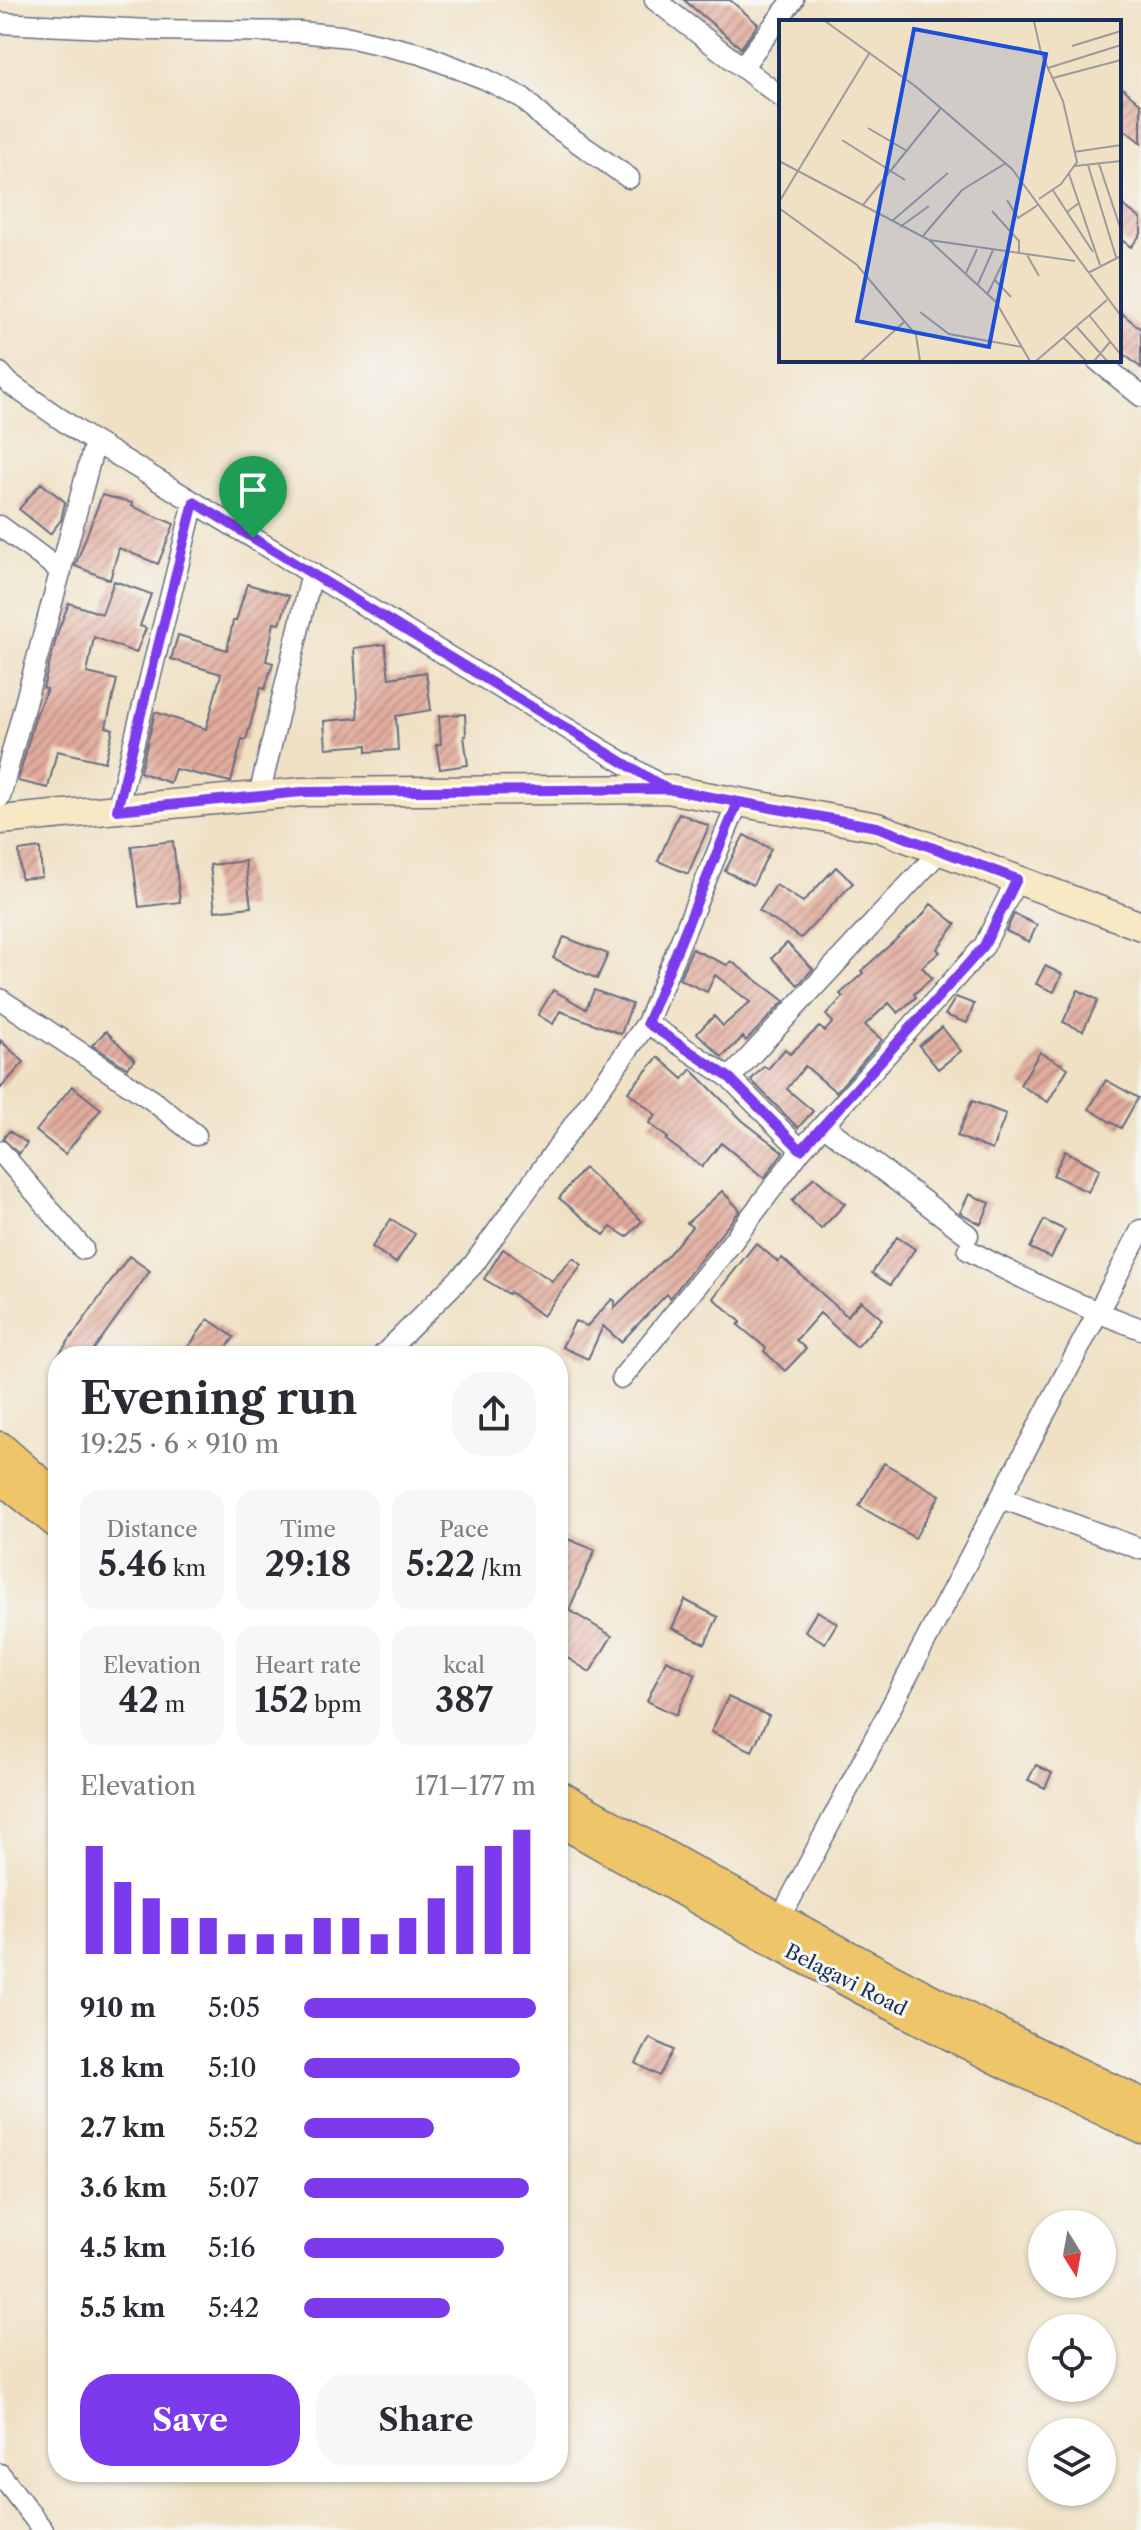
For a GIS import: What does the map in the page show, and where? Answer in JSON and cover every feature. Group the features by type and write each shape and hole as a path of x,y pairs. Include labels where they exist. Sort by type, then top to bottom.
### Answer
{"main road":[{"path":"0,820 302,792 667,789 877,827 1141,926"},
{"path":"0,1447 48,1488"},
{"path":"0,1477 48,1516"},
{"path":"568,1801 780,1919 1037,2054 1141,2103"},
{"name":"Belagavi Road","path":"568,1826 771,1941 1141,2128"}],"street":[{"path":"655,0 779,95"},
{"path":"743,66 793,0"},
{"path":"0,23 150,30 300,32 349,37 421,54 523,98 544,119 629,178"},
{"path":"1099,362 1141,396"},
{"path":"0,373 9,383 95,442 667,789"},
{"path":"0,797 95,442"},
{"path":"117,810 194,502"},
{"path":"0,526 61,571"},
{"path":"259,796 312,573"},
{"path":"392,1346 473,1265 647,1023 738,802"},
{"path":"730,1078 940,851"},
{"path":"622,1378 729,1246 801,1150 984,946 1017,879"},
{"path":"0,999 152,1100 196,1135"},
{"path":"647,1023 730,1078 801,1150"},
{"path":"823,1125 968,1242 1019,1277 1098,1314 1141,1329"},
{"path":"0,1151 83,1249"},
{"path":"780,1919 1141,1230"},
{"path":"1001,1498 1141,1549"},
{"path":"0,2474 43,2530"}],"building":[{"path":"684,0 730,0 758,24 741,48"},
{"path":"1121,87 1141,104 1141,143 1121,127"},
{"path":"1121,204 1141,219 1141,234 1131,247 1121,240"},
{"path":"1121,313 1141,329 1141,368 1121,352"},
{"path":"41,483 65,502 61,520 50,534 19,509"},
{"path":"102,495 132,503 131,506 174,524 158,564 119,548 110,580 75,566"},
{"path":"114,581 151,594 140,626 146,628 136,653 94,637 87,673 117,680 106,727 113,729 105,762 57,751 48,788 18,781 35,718 47,689 43,688 58,631 69,603 102,614"},
{"path":"247,584 289,596 280,624 274,623 266,661 273,663 265,689 261,687 246,740 242,739 231,782 175,769 170,783 140,772 155,712 206,729 221,674 171,659 178,635 227,650 233,621 236,621"},
{"path":"385,644 389,678 426,672 431,710 396,716 398,750 367,752 367,745 326,748 324,721 358,718 354,648"},
{"path":"465,714 468,765 440,769 436,745 441,744 439,716"},
{"path":"679,813 709,826 688,874 658,861"},
{"path":"744,835 771,849 753,885 725,871"},
{"path":"173,841 180,902 139,907 131,846"},
{"path":"40,848 42,877 21,879 19,851"},
{"path":"245,861 251,907 215,911 210,865"},
{"path":"836,867 853,883 801,938 759,911 776,885 803,902"},
{"path":"931,904 956,924 937,949 940,952 922,967 932,978 898,1013 889,1003 865,1025 882,1040 836,1092 805,1066 787,1089 813,1111 798,1128 751,1080 764,1066 768,1069 785,1049 790,1054 819,1027 825,1031 833,1022 826,1015 843,997 840,994"},
{"path":"1014,914 1037,925 1029,942 1006,931"},
{"path":"564,937 608,954 597,979 553,958"},
{"path":"787,943 813,969 798,985 772,958"},
{"path":"692,949 727,965 731,961 784,1001 746,1041 743,1037 722,1057 697,1033 714,1016 723,1026 750,1002 715,975 707,992 679,979"},
{"path":"1045,966 1062,974 1054,992 1036,984"},
{"path":"553,990 586,1009 594,990 632,1004 621,1034 560,1011 553,1024 538,1015"},
{"path":"1078,990 1098,1000 1083,1031 1063,1022"},
{"path":"956,997 974,1004 967,1023 945,1015"},
{"path":"942,1027 961,1051 938,1069 919,1046"},
{"path":"106,1031 135,1060 127,1068 92,1045"},
{"path":"0,1040 24,1062 0,1089"},
{"path":"1040,1052 1068,1068 1048,1102 1020,1085"},
{"path":"658,1057 683,1079 691,1069 743,1121 783,1152 764,1178 721,1143 702,1167 649,1123 656,1115 628,1092"},
{"path":"1106,1080 1138,1098 1121,1128 1089,1109"},
{"path":"72,1086 101,1109 65,1154 36,1131"},
{"path":"972,1101 1006,1114 992,1150 957,1136"},
{"path":"9,1131 27,1143 19,1154 3,1139"},
{"path":"1065,1151 1100,1169 1088,1192 1053,1175"},
{"path":"584,1168 642,1221 627,1237 611,1227 604,1235 559,1198"},
{"path":"814,1177 845,1204 821,1229 792,1201"},
{"path":"722,1191 740,1210 670,1298 667,1294 621,1342 603,1326 588,1359 568,1350 568,1346 562,1346 575,1321 587,1326 612,1299 615,1301 614,1308 667,1256 692,1227 687,1223"},
{"path":"969,1194 990,1203 981,1224 960,1213"},
{"path":"391,1219 415,1234 396,1263 372,1247"},
{"path":"1044,1220 1065,1230 1051,1258 1030,1248"},
{"path":"897,1237 915,1249 890,1285 872,1273"},
{"path":"756,1243 778,1262 782,1258 847,1316 861,1301 882,1319 857,1347 820,1313 796,1340 806,1349 785,1371 764,1351 766,1348 738,1325 741,1322 713,1298"},
{"path":"503,1249 552,1281 573,1258 582,1265 543,1316 510,1292 484,1279"},
{"path":"129,1256 150,1271 96,1346 65,1346"},
{"path":"208,1319 234,1337 228,1346 189,1346"},
{"path":"884,1463 940,1495 915,1538 859,1506"},
{"path":"568,1539 595,1550 569,1610 612,1636 590,1672 568,1658"},
{"path":"685,1600 718,1617 705,1644 672,1628"},
{"path":"817,1611 837,1623 825,1643 805,1631"},
{"path":"666,1660 696,1674 676,1715 647,1701"},
{"path":"728,1697 769,1716 752,1751 711,1732"},
{"path":"1036,1765 1052,1773 1045,1788 1028,1780"},
{"path":"650,2038 673,2050 659,2076 636,2063"}],"route":[{"path":"253,538 194,502 117,810 302,792 667,789 877,827 1017,879 984,946 801,1150 730,1078 647,1023 738,802 667,789 253,538"}]}
